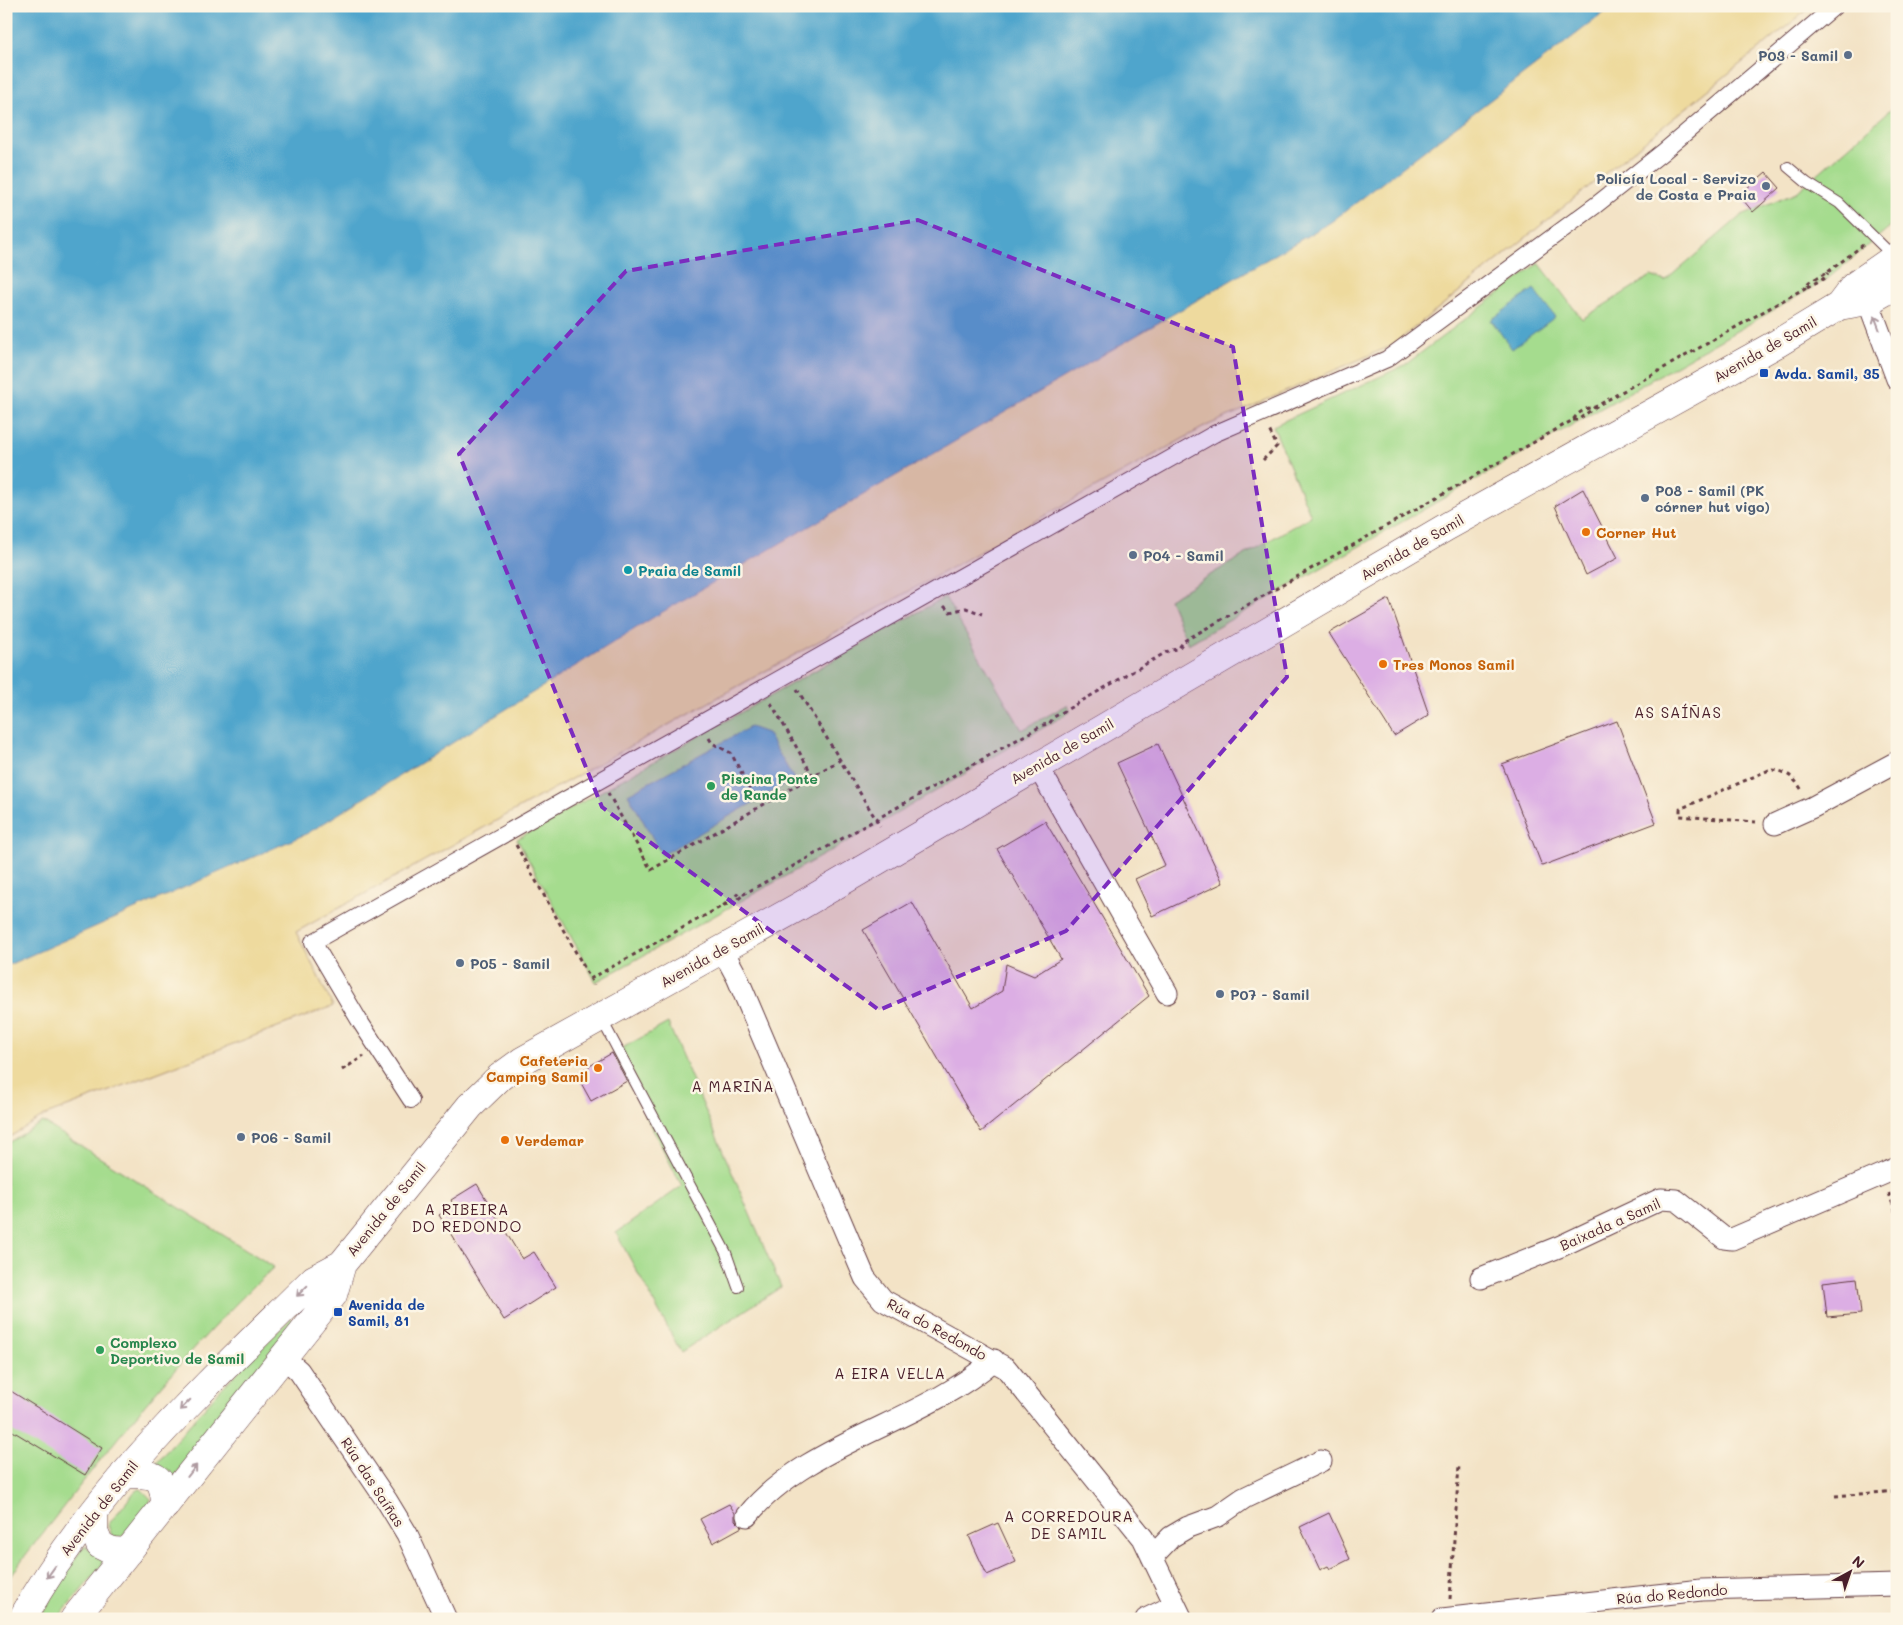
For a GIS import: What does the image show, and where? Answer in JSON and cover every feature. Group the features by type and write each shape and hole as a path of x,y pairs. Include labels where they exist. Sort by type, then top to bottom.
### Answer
{"main road":[{"name":"Avenida de Samil","path":"1839,306 1854,286 1896,256"},
{"name":"Avenida de Samil","path":"74,1619 333,1295 342,1264 453,1126 485,1091 522,1061 800,906 1037,765 1448,526 1763,351 1839,306 1868,301 1897,284"},
{"name":"Avenida de Samil","path":"22,1619 46,1579 94,1513 124,1474 176,1414 314,1279 342,1264"},
{"path":"124,1474 147,1474 155,1477 164,1489 165,1506"},
{"path":"94,1513 94,1531 100,1545 112,1551 128,1552"}],"street":[{"path":"411,1100 359,1020 312,942 1214,434 1387,359 1596,205 1663,152 1835,6"},
{"path":"1868,301 1897,378"},
{"path":"1775,824 1813,807 1897,762"},
{"path":"1037,765 1168,992"},
{"name":"Rúa do Redondo","path":"722,949 737,977 865,1278 883,1300 1006,1368 1130,1521 1152,1557 1178,1612"},
{"name":"Baixada a Samil","path":"1481,1278 1561,1246 1661,1199 1676,1200 1724,1238 1732,1239 1890,1172"},
{"name":"Rúa das Saíñas","path":"283,1357 299,1371 387,1500 406,1534 446,1619"},
{"path":"746,1516 762,1497 794,1474 950,1391 994,1360"},
{"path":"1152,1557 1171,1537 1188,1527 1218,1516 1244,1498 1321,1461"},
{"name":"Rúa do Redondo","path":"1446,1618 1701,1590 1897,1585"},
{"path":"1146,1619 1178,1612"}],"lane":[{"path":"1788,167 1807,183 1838,203 1896,256"},
{"path":"600,1017 726,1253 738,1287"}],"path":[{"path":"590,979 724,905 735,902 744,894 1042,725 1049,724 1054,717 1105,687 1170,650 1178,649 1184,641 1573,420 1575,416 1590,407 1595,407 1806,288 1809,282 1828,272 1864,244"},
{"path":"1262,414 1277,446 1264,460"},
{"path":"933,591 939,601 950,612 966,608 982,614"},
{"path":"789,673 880,826"},
{"path":"763,687 813,776"},
{"path":"1105,687 1109,694"},
{"path":"712,743 731,753 752,793 766,799 773,799"},
{"path":"600,779 651,870 840,760"},
{"path":"981,760 984,766"},
{"path":"1775,824 1680,816 1680,809 1768,770 1780,770 1790,775 1813,807"},
{"path":"508,831 594,985"},
{"path":"724,905 725,901 739,894 744,894"},
{"path":"735,902 737,906"},
{"path":"1890,1172 1897,1217"},
{"path":"1446,1618 1459,1465"},
{"path":"1835,1496 1897,1491"}],"highlighted area":[{"path":"918,220 1233,347 1287,677 1066,931 879,1010 602,807 459,454 626,271"}],"green space":[{"path":"1897,104 1897,221 1826,280 1188,644 1169,599 1311,516 1273,426 1405,365 1539,263 1582,319 1651,276 1665,281 1742,215 1797,192"},
{"path":"945,597 1022,730 1067,705 1070,712 884,821 596,982 517,839"},
{"path":"668,1023 781,1287 681,1352 616,1233 682,1186 613,1053"},
{"name":"Complexo Deportivo de Samil","path":"43,1122 274,1267 239,1301 173,1372 81,1484 21,1561 6,1585 6,1144"},
{"path":"291,1318 296,1323 174,1477 156,1463 221,1389"},
{"path":"141,1489 151,1499 148,1507 122,1537 112,1536 108,1525 136,1490"},
{"path":"86,1546 105,1562 57,1619 39,1619 81,1549"}],"sand":[{"name":"Praia de Samil","path":"1415,6 1812,6 1393,345 1206,426 296,932 333,1006 46,1115 6,1139 6,714"}],"water":[{"path":"6,6 1613,6 1331,222 654,617 308,833 6,966"},
{"path":"1534,289 1555,317 1512,349 1491,320"},
{"name":"Piscina Ponte de Rande","path":"750,727 767,733 794,779 662,855 628,794"}],"building":[{"path":"1766,172 1780,188 1753,212 1739,195"},
{"name":"Corner Hut","path":"1583,489 1618,558 1586,575 1555,506"},
{"path":"1389,599 1429,715 1394,736 1329,633"},
{"path":"1617,721 1656,823 1542,866 1502,764"},
{"path":"1158,744 1223,883 1152,916 1135,879 1165,865 1117,763"},
{"path":"1045,821 1149,996 981,1132 863,930 912,902 973,1008 1002,991 1006,964 1034,976 1061,959 997,849"},
{"path":"612,1053 627,1081 591,1101 576,1074"},
{"path":"477,1184 522,1259 534,1252 556,1287 504,1320 439,1215 454,1206 451,1200"},
{"path":"1857,1278 1861,1314 1827,1317 1823,1282"},
{"path":"6,1388 102,1448 85,1475 6,1427"},
{"path":"729,1504 735,1513 735,1520 742,1527 713,1543 700,1519"},
{"path":"1329,1513 1350,1559 1330,1569 1328,1566 1320,1570 1300,1527"},
{"path":"998,1523 1016,1562 987,1575 969,1536"}],"place":[{"name":"P03 - Samil","path":"1848,55"},
{"name":"Policía Local - Servizo de Costa e Praia","path":"1766,186"},
{"name":"Avda. Samil, 35","path":"1764,373"},
{"name":"P08 - Samil (PK córner hut vigo)","path":"1645,498"},
{"name":"Corner Hut","path":"1586,532"},
{"name":"P04 - Samil","path":"1133,555"},
{"name":"Praia de Samil","path":"628,570"},
{"name":"Tres Monos Samil","path":"1383,664"},
{"name":"Piscina Ponte de Rande","path":"711,786"},
{"name":"P05 - Samil","path":"460,963"},
{"name":"P07 - Samil","path":"1220,994"},
{"name":"Cafeteria Camping Samil","path":"598,1068"},
{"name":"P06 - Samil","path":"241,1137"},
{"name":"Verdemar","path":"505,1140"},
{"name":"Avenida de Samil, 81","path":"338,1312"},
{"name":"Complexo Deportivo de Samil","path":"100,1350"}],"district":[{"name":"AS SAÍÑAS","path":"1678,712"},
{"name":"A MARIÑA","path":"733,1086"},
{"name":"A RIBEIRA DO REDONDO","path":"467,1218"},
{"name":"A EIRA VELLA","path":"890,1373"},
{"name":"A CORREDOURA DE SAMIL","path":"1069,1524"}]}
